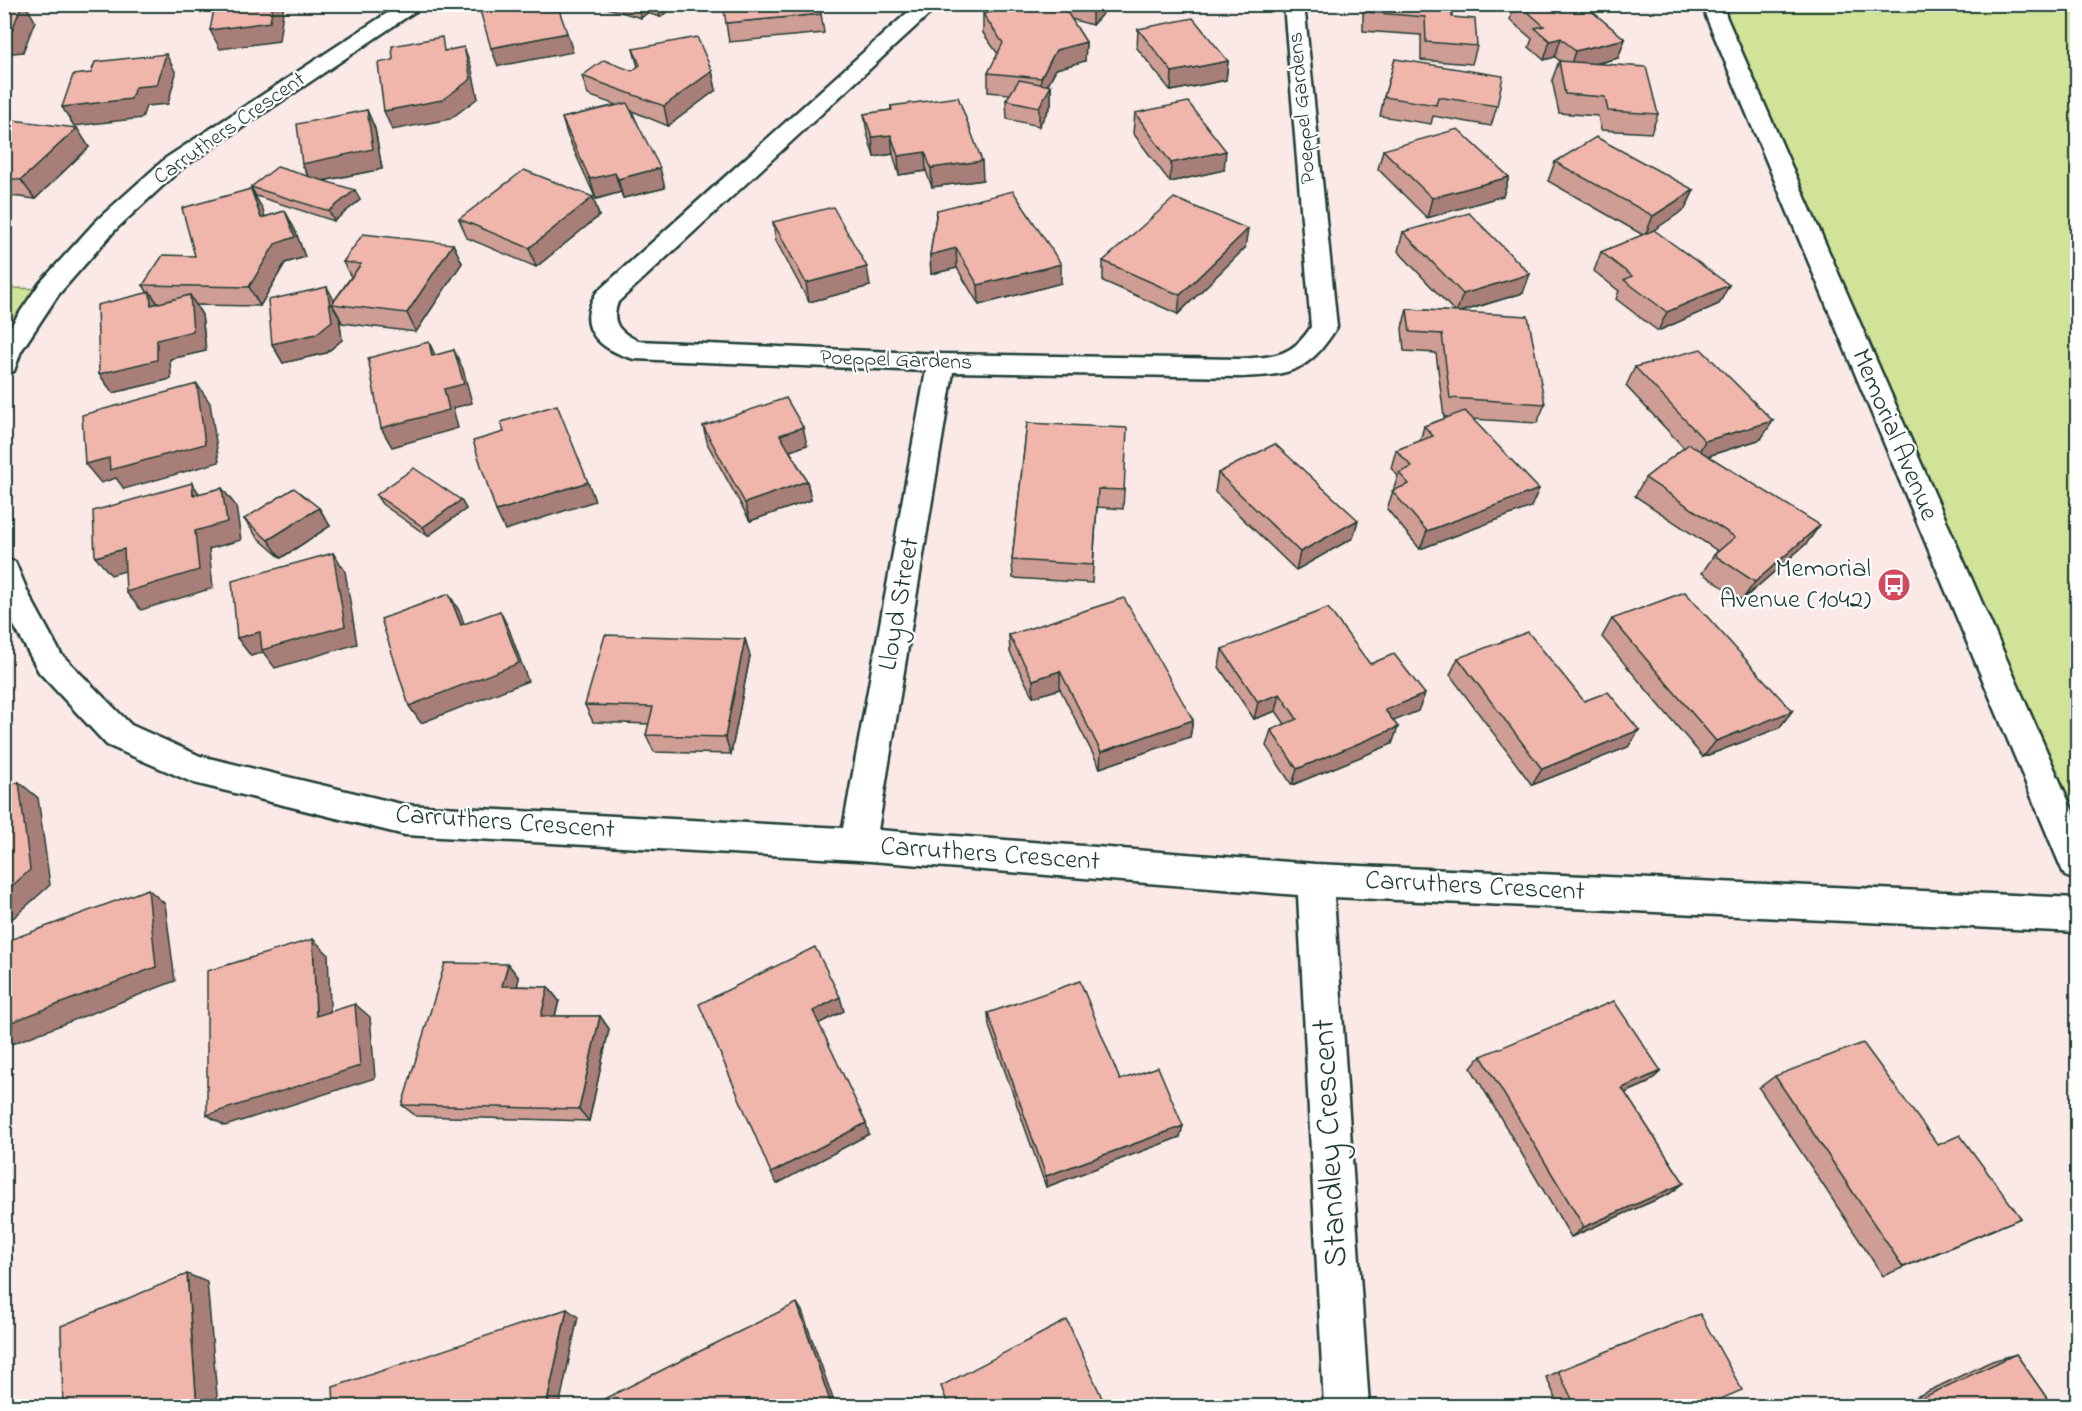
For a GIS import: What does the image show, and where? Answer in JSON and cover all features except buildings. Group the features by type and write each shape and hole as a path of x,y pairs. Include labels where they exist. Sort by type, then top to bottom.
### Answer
{"street":[{"name":"Carruthers Crescent","path":"4,365 8,351 49,289 106,225 174,163 416,4"},
{"name":"Poeppel Gardens","path":"930,4 606,298 600,314 603,330 617,342 634,350 941,363 1238,368 1274,366 1299,359 1314,344 1324,327 1294,4"},
{"name":"Memorial Avenue","path":"1714,4 1725,38 2078,865"},
{"name":"Lloyd Street","path":"858,844 941,363"},
{"name":"Carruthers Crescent","path":"4,570 50,663 118,735 194,770 405,820 858,844 1315,880 2078,915"},
{"name":"Standley Crescent","path":"1315,880 1346,1407"}],"green space":[{"path":"1714,5 2077,5 2077,865"},
{"path":"5,288 49,289 5,365"}],"place":[{"name":"Memorial Avenue (1042)","path":"1894,585"}]}
